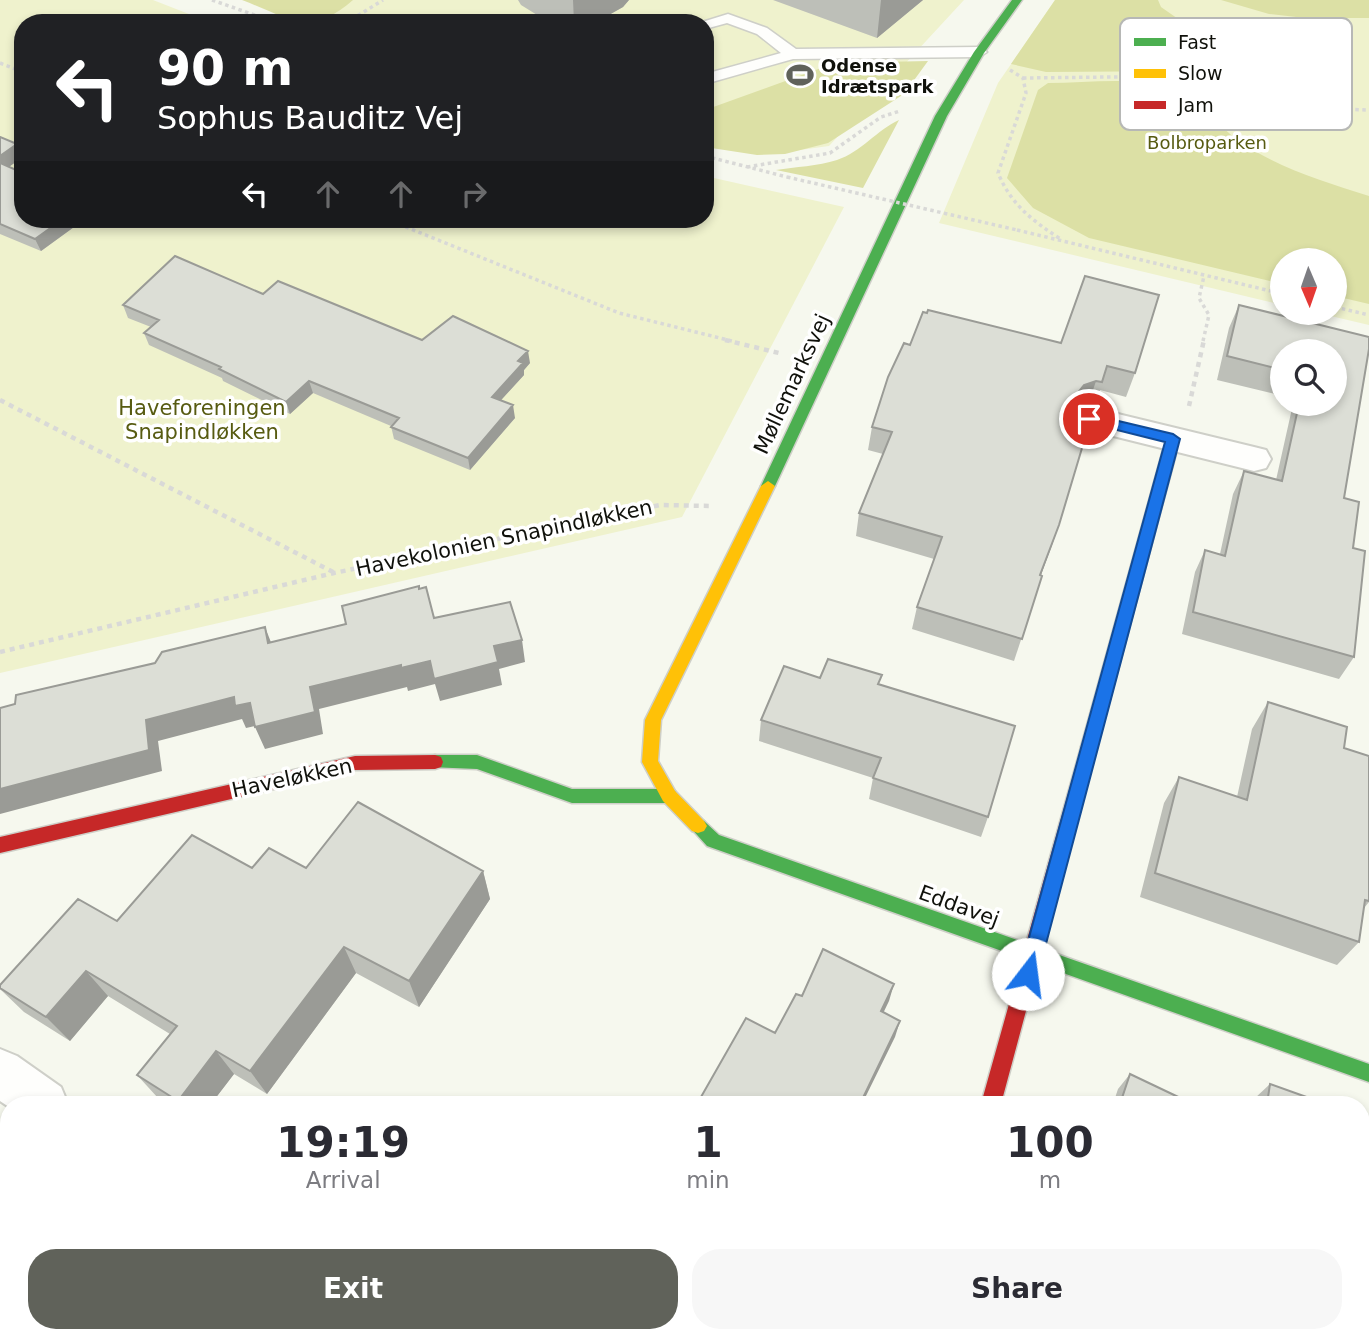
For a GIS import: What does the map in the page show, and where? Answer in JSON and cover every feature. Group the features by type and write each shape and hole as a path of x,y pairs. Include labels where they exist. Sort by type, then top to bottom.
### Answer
{"street":[{"name":"Møllemarksvej","path":"668,796 650,762 653,720 758,507 941,116 979,52 1017,0"},
{"path":"1089,419 1254,460"},
{"path":"993,1096 1177,440"},
{"name":"Haveløkken","path":"0,845 355,763 477,762 572,796 668,796"},
{"name":"Eddavej","path":"668,796 713,841 1369,1073"},
{"path":"0,1072 33,1096"}],"lane":[{"path":"714,22 729,18 762,31 792,54"},
{"path":"714,76 792,54 979,52"}],"path":[{"path":"212,0 252,14"},
{"path":"360,14 383,0"},
{"path":"979,52 1023,78 1120,77"},
{"path":"1023,78 1026,93 998,173 1008,198 1022,214 1065,243"},
{"path":"747,167 830,153 888,113 897,111 941,116"},
{"path":"714,158 1270,291"},
{"path":"408,228 619,313 824,365"},
{"path":"1177,440 1209,315 1199,298 1203,276"},
{"path":"1348,310 1369,315"},
{"name":"Havekolonien Snapindløkken","path":"0,400 334,573"},
{"name":"Havekolonien Snapindløkken","path":"0,652 334,573 660,505 758,507"}],"green space":[{"name":"Haveforeningen Snapindløkken","path":"0,0 153,0 189,14 14,14 14,228 714,228 714,178 844,207 682,517 0,673"},
{"path":"242,0 353,0 334,14 276,14"},
{"name":"Odense Idrætspark","path":"260,0 964,0 829,146 778,153 714,131 714,14 304,14"},
{"name":"Bolbroparken","path":"1055,0 1369,0 1369,325 1348,320 1348,248 1270,248 1270,302 939,223 998,83"},
{"path":"1055,0 1158,0 1161,7 1177,18 1120,18 1120,72 1046,72 1011,64"},
{"path":"1221,0 1369,0 1369,18 1305,18 1269,14"},
{"path":"928,61 904,94 828,143 785,154 757,155 714,148 714,107 835,63"},
{"path":"1120,81 1120,130 1225,130 1272,160 1369,196 1369,304 1348,299 1348,248 1270,248 1270,281 1089,238 1033,208 1007,178 1038,90 1048,83"},
{"path":"899,120 863,188 776,170 837,160 854,152"}],"building":[{"path":"0,137 14,143 14,146 0,156"},
{"path":"0,163 14,169 14,228 50,228 35,239 0,224"},
{"path":"175,256 263,294 278,281 422,340 453,316 528,351 518,361 523,363 492,397 513,405 468,458 391,427 399,418 309,381 286,402 219,369 221,367 144,333 159,320 123,305"},
{"path":"1085,276 1159,295 1135,373 1107,366 1102,382 1084,385 1077,394 1082,405 1094,408 1022,639 917,607 942,537 859,513 892,432 872,427 888,377 904,343 910,345 923,312 927,313 928,310 1061,343"},
{"path":"1239,305 1270,313 1270,326 1324,326 1369,337 1344,498 1359,502 1353,548 1365,551 1354,657 1193,612 1205,550 1225,556 1244,471 1282,481 1296,416 1347,416 1347,339 1270,339 1270,367 1227,356"},
{"path":"419,586 419,589 426,587 434,618 510,602 522,640 494,646 498,662 434,679 430,661 401,668 401,665 310,687 315,712 255,727 250,703 235,706 234,697 146,720 149,750 0,789 0,708 15,704 16,695 155,663 162,652 265,627 268,643 346,624 342,606"},
{"path":"828,659 882,675 878,684 1015,726 988,817 873,778 881,758 761,720 784,666 820,678"},
{"path":"1268,702 1347,727 1344,748 1369,756 1369,901 1365,900 1359,942 1155,873 1179,777 1247,800"},
{"path":"358,802 483,871 409,981 344,947 250,1071 216,1051 182,1096 170,1096 137,1075 177,1026 86,971 46,1017 0,988 78,899 117,921 192,835 252,868 269,848 306,868"},
{"path":"823,949 894,984 881,1011 900,1021 864,1096 702,1096 746,1018 775,1033 796,994 802,996"},
{"path":"1130,1074 1176,1096 1123,1096"},
{"path":"1270,1084 1304,1096 1268,1096"}],"traffic: fast":[{"path":"768,486 941,116 979,52 1017,0"},
{"path":"1089,747 1173,439"},
{"path":"435,762 477,762 572,796 669,796"},
{"path":"698,826 713,841 1369,1073"}],"traffic: slow":[{"path":"698,826 669,796 650,762 653,720 768,486"}],"traffic: jam":[{"path":"993,1096 1089,747"},
{"path":"0,845 355,763 435,762"}],"place":[{"name":"Odense Idrætspark","path":"800,75"}],"route":[{"path":"1028,974 1173,439 1089,419"}]}
